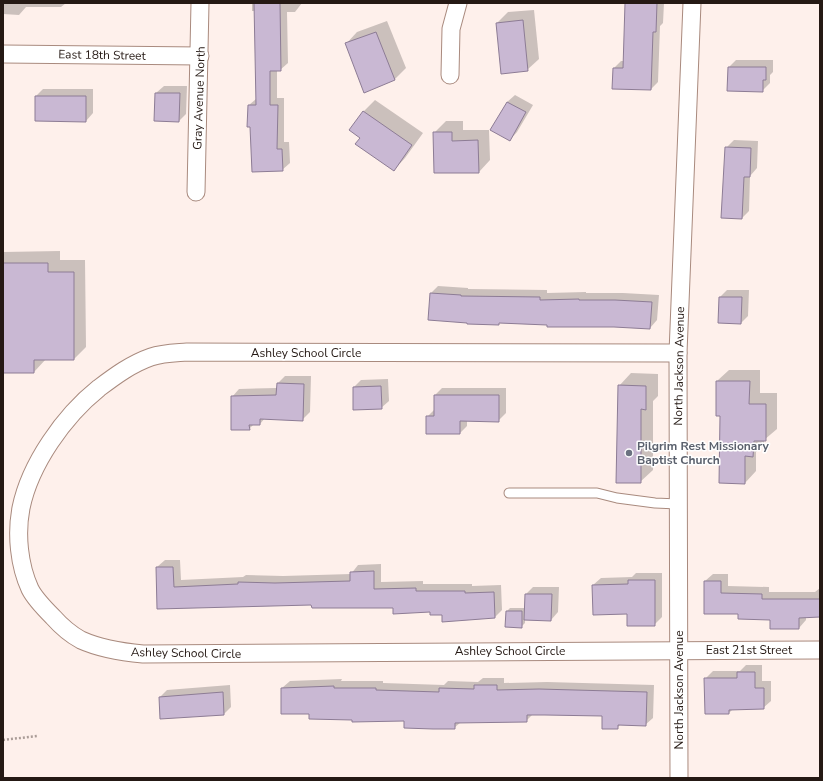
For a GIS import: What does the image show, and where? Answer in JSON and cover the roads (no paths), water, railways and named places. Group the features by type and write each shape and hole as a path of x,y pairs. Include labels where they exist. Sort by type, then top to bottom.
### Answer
{"street":[{"name":"Gray Avenue North","path":"196,192 200,3"},
{"path":"450,75 451,29 458,3"},
{"name":"North Jackson Avenue","path":"679,778 678,353 692,3"},
{"name":"East 18th Street","path":"3,54 200,56"},
{"name":"Ashley School Circle","path":"678,353 187,352 162,354 128,367 95,392 72,414 56,433 32,476 26,491 21,508 19,544 30,589 66,631 81,640 100,647 121,652 143,654 258,654 678,650"},
{"name":"East 21st Street","path":"678,650 820,650"}],"lane":[{"path":"509,493 597,493 617,498 655,503 678,504"}],"place":[{"name":"Pilgrim Rest Missionary Baptist Church","path":"629,453"}]}
